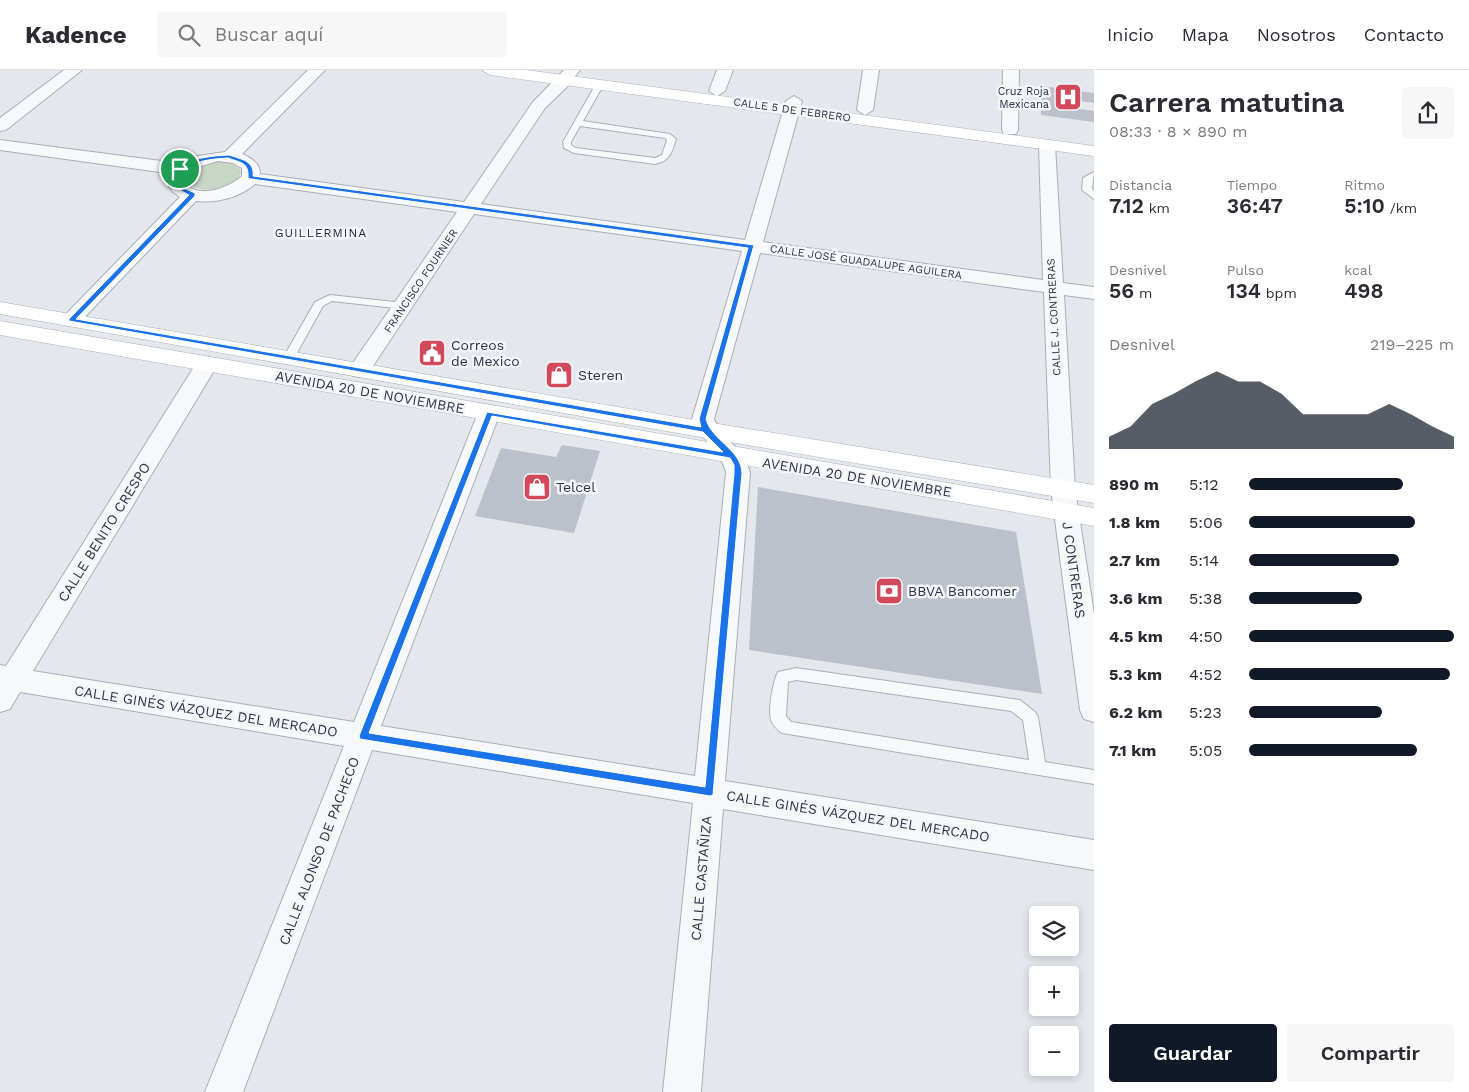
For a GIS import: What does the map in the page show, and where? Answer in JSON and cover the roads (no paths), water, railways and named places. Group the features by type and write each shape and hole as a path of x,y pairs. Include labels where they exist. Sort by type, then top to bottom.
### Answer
{"main road":[{"name":"CALLE 5 DE FEBRERO","path":"490,70 565,73 717,91 792,106 865,110 1094,141"},
{"name":"CALLE 5 DE FEBRERO","path":"565,73 600,84 792,106 1094,151"},
{"name":"AVENIDA 20 DE NOVIEMBRE","path":"0,308 706,430 1065,500 1094,516"},
{"name":"AVENIDA 20 DE NOVIEMBRE","path":"0,328 733,456 1065,500 1094,494"}],"street":[{"path":"0,126 74,70"},
{"path":"229,157 317,70"},
{"path":"717,91 726,70"},
{"path":"865,110 871,70"},
{"path":"1010,130 1011,70"},
{"name":"FRANCISCO FOURNIER","path":"359,370 539,105 565,73"},
{"path":"733,456 706,430 703,419 705,407 792,106"},
{"path":"0,145 180,169"},
{"name":"CALLE J. CONTRERAS","path":"1047,145 1052,288 1065,500"},
{"path":"229,157 248,164 251,168 251,178 238,189 204,196 193,194 177,187 175,175 180,169 207,158 229,157"},
{"name":"CALLE JOSÉ GUADALUPE AGUILERA","path":"251,178 1094,293"},
{"path":"71,320 193,194"},
{"name":"CALLE BENITO CRESPO","path":"4,686 207,364"},
{"name":"CALLE ALONSO DE PACHECO","path":"224,1092 489,413"},
{"name":"CALLE CASTAÑIZA","path":"682,1092 738,473 738,465 733,456"},
{"name":"J CONTRERAS","path":"1065,500 1087,612 1094,710"},
{"name":"CALLE GINÉS VÁZQUEZ DEL MERCADO","path":"4,686 363,736 1094,855"}],"lane":[{"path":"578,123 663,135 672,139 666,156 661,160 569,148 567,142 600,84"},
{"path":"1094,175 1088,178 1087,190 1094,196"},
{"path":"289,358 319,304 324,300 330,298 404,306"},
{"path":"1038,768 1030,717 1027,712 1015,705 796,674 784,676 781,682 778,716 782,725 787,728 1094,777"}],"place":[{"name":"Cruz Roja Mexicana","path":"1068,97"},
{"name":"Correos de Mexico","path":"432,353"},
{"name":"Steren","path":"559,375"},
{"name":"Telcel","path":"537,487"},
{"name":"BBVA Bancomer","path":"889,591"}],"district":[{"name":"GUILLERMINA","path":"321,233"}]}
